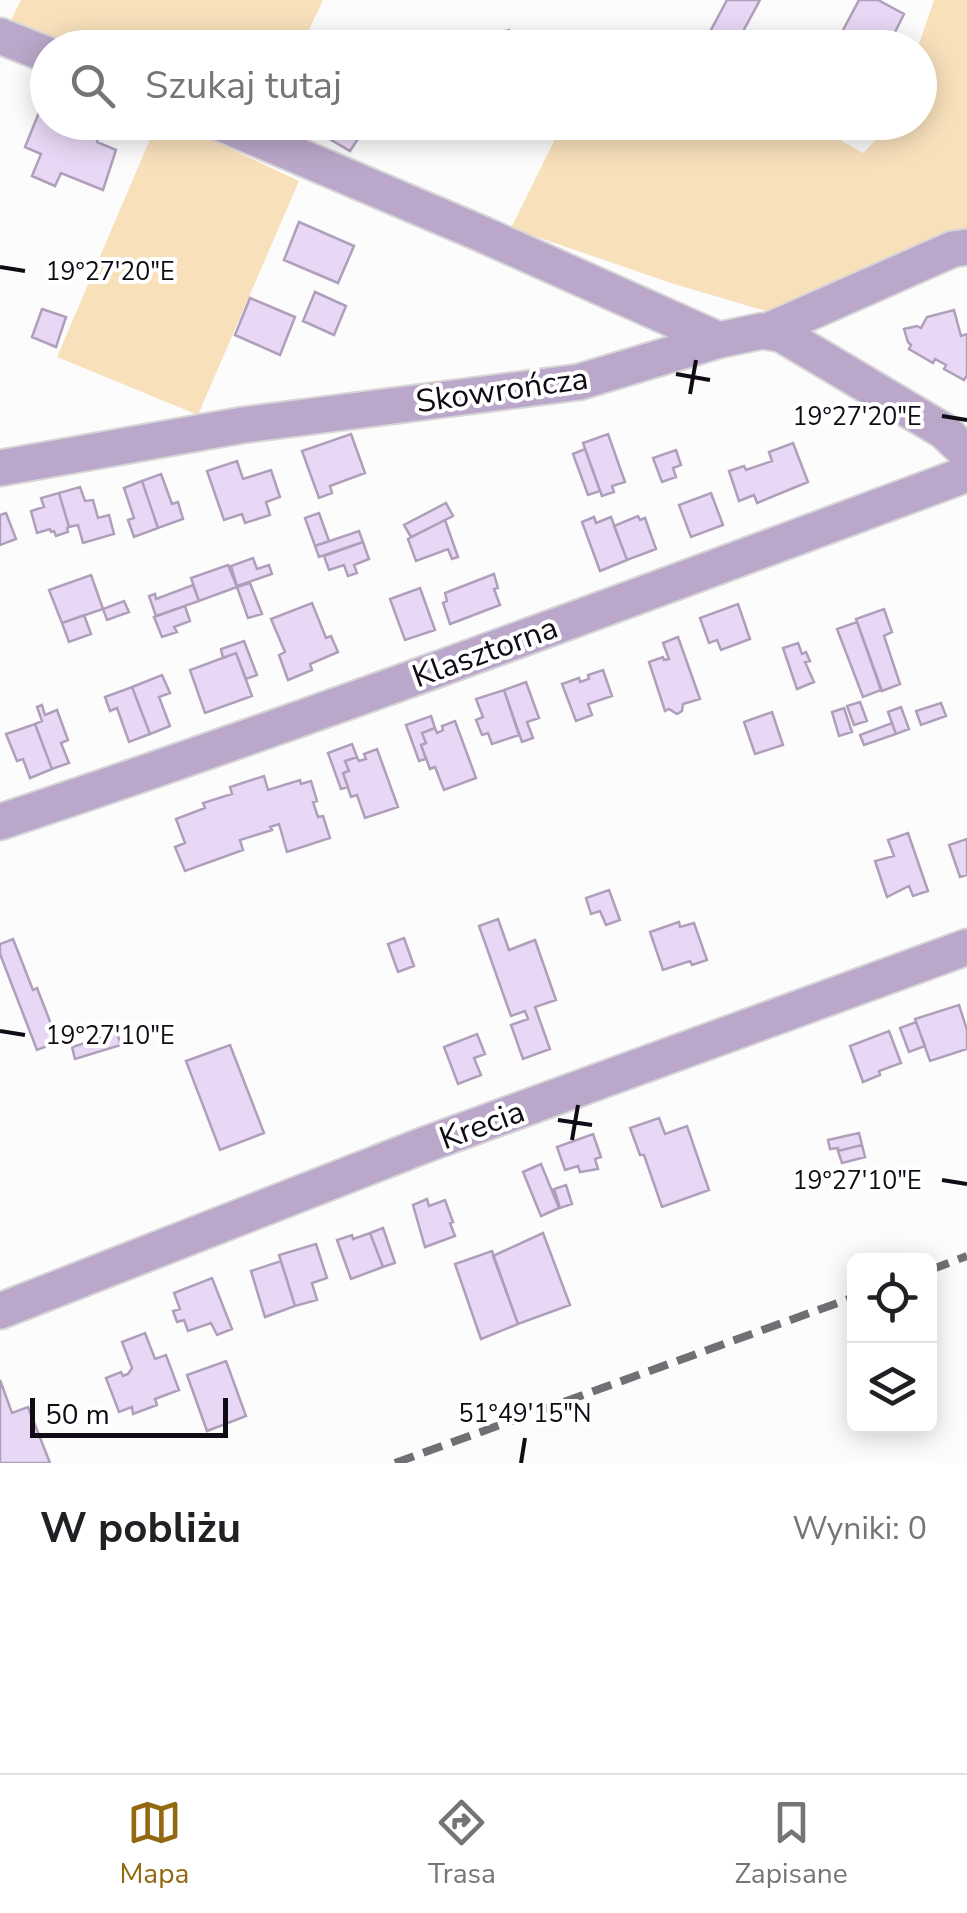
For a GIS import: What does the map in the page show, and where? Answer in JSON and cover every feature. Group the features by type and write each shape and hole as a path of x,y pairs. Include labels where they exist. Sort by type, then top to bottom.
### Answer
{"street":[{"path":"0,36 30,48"},
{"path":"260,140 719,340"},
{"name":"Skowrończa","path":"0,468 243,424 579,382 719,340 770,330 967,247"},
{"path":"770,330 944,431 967,453"},
{"name":"Klasztorna","path":"0,822 347,703 967,474"},
{"name":"Krecia","path":"0,1311 428,1144 967,947"}],"shaded area":[{"path":"21,0 323,0 309,30 36,30 11,20"},
{"path":"934,0 967,0 967,234 809,300 766,311 511,228 555,140 840,140 863,153 876,140 937,140 937,30 924,30"},
{"path":"150,140 212,140 299,181 198,415 57,357"}],"building":[{"path":"727,0 760,0 744,30 711,30"},
{"path":"859,0 878,0 904,14 896,30 843,30"},
{"path":"30,135 30,140 98,140 116,150 103,190 61,173 55,186 32,176 41,154 25,147"},
{"path":"331,140 357,140 350,151"},
{"path":"299,222 354,246 338,283 284,260"},
{"path":"315,292 346,306 334,335 303,321"},
{"path":"250,298 295,317 280,355 235,335"},
{"path":"42,309 66,317 56,347 32,337"},
{"path":"954,310 961,336 967,334 964,380 944,369 946,365 935,359 933,363 909,349 904,329 921,328 927,317"},
{"path":"351,434 365,473 330,486 332,493 319,498 302,451"},
{"path":"608,434 625,482 612,486 614,492 602,496 583,443"},
{"path":"793,443 808,482 757,503 754,495 739,501 729,471 772,461 769,452"},
{"path":"585,449 600,491 588,495 573,454"},
{"path":"676,450 681,465 673,468 676,477 662,482 653,458"},
{"path":"237,461 243,479 271,470 280,497 266,502 270,515 245,523 242,514 224,520 207,471"},
{"path":"161,474 172,504 178,502 183,519 158,528 142,481"},
{"path":"142,481 158,528 134,537 128,520 134,518 124,488"},
{"path":"80,487 85,501 93,500 98,518 109,515 114,534 83,543 78,525 69,527 59,493"},
{"path":"59,493 68,532 56,536 50,529 37,533 31,511 44,507 41,498"},
{"path":"711,493 723,525 691,537 679,505"},
{"path":"446,503 453,516 411,537 404,525"},
{"path":"6,513 16,539 0,545 0,515"},
{"path":"319,513 329,541 315,546 305,518"},
{"path":"638,516 640,520 645,518 656,549 627,560 614,526"},
{"path":"594,517 596,523 611,517 627,560 600,571 582,522"},
{"path":"445,520 458,557 452,559 448,549 416,561 408,539"},
{"path":"359,531 363,542 319,557 315,546"},
{"path":"363,542 369,559 354,565 357,573 348,576 344,565 329,570 324,556"},
{"path":"253,558 257,569 269,565 272,574 237,586 231,566"},
{"path":"228,565 237,587 199,601 191,578"},
{"path":"494,574 500,605 450,624 443,603 447,601 445,593"},
{"path":"91,575 103,609 62,623 49,590"},
{"path":"250,583 262,614 248,618 237,587"},
{"path":"193,585 199,601 156,616 149,596 155,594 156,599"},
{"path":"420,588 435,630 405,640 390,599"},
{"path":"124,601 129,612 107,620 103,609"},
{"path":"312,603 326,638 331,636 338,652 310,664 312,670 288,680 279,655 285,652 271,619"},
{"path":"738,604 750,639 721,650 717,640 709,643 700,618"},
{"path":"185,606 190,621 174,627 177,632 162,637 154,617"},
{"path":"884,609 892,632 884,636 900,684 882,691 856,619"},
{"path":"84,615 91,634 69,642 62,623"},
{"path":"857,622 881,690 863,697 837,629"},
{"path":"678,637 700,699 683,704 677,714 665,711 649,662 669,659 663,643"},
{"path":"244,641 257,675 246,679 236,653 223,658 221,649"},
{"path":"798,643 810,661 805,662 814,682 797,689 783,648"},
{"path":"236,653 252,696 205,713 190,670"},
{"path":"603,670 612,696 588,704 592,715 576,721 562,684 589,679 588,675"},
{"path":"162,675 170,693 159,697 170,726 150,734 132,687"},
{"path":"526,682 539,718 527,722 533,738 522,742 504,690"},
{"path":"132,687 150,734 129,742 117,708 110,711 105,697"},
{"path":"504,690 519,735 492,744 488,733 482,735 476,720 483,717 476,699"},
{"path":"860,702 867,721 854,725 847,706"},
{"path":"941,703 946,716 921,725 916,711"},
{"path":"42,705 45,715 57,710 68,740 61,743 69,763 52,769 35,724 42,721 37,707"},
{"path":"901,707 909,729 896,734 888,712"},
{"path":"844,708 852,732 839,736 832,712"},
{"path":"772,712 783,745 755,754 744,722"},
{"path":"431,716 435,728 422,733 426,759 419,761 406,725"},
{"path":"455,721 476,778 444,790 435,767 430,769 421,745 426,743 422,733 435,728 437,733 443,730 442,726"},
{"path":"892,723 896,734 864,745 860,735"},
{"path":"35,724 52,769 30,778 23,759 17,761 6,734"},
{"path":"352,744 357,757 345,761 349,771 343,773 348,787 341,789 328,753"},
{"path":"377,749 398,807 365,818 357,795 351,797 343,773 349,771 345,761 366,759 364,754"},
{"path":"264,776 268,790 300,780 301,784 311,781 318,817 323,816 330,838 287,852 279,824 240,840 243,850 185,871 175,847 185,843 176,819 205,808 203,803 232,794 230,787"},
{"path":"908,833 928,891 913,896 909,886 887,897 875,861 894,856 888,840"},
{"path":"967,839 967,875 960,877 949,845"},
{"path":"609,890 620,920 606,925 600,911 591,914 586,898"},
{"path":"498,919 509,950 535,940 556,1000 535,1007 550,1049 523,1059 511,1025 528,1019 525,1011 511,1016 479,926"},
{"path":"679,922 680,927 694,923 707,960 663,970 650,932"},
{"path":"404,938 414,966 398,972 388,944"},
{"path":"13,939 58,1042 37,1050 0,954 0,944"},
{"path":"959,1005 967,1030 967,1049 930,1061 915,1019"},
{"path":"916,1022 925,1046 909,1052 900,1028"},
{"path":"889,1031 901,1063 863,1082 850,1046"},
{"path":"117,1033 121,1045 75,1059 72,1047"},
{"path":"477,1034 485,1054 474,1058 481,1075 458,1084 444,1047"},
{"path":"230,1045 264,1133 220,1150 186,1061"},
{"path":"659,1118 665,1134 687,1126 709,1190 662,1207 630,1128"},
{"path":"859,1133 862,1145 830,1149 828,1140"},
{"path":"593,1134 601,1157 595,1159 598,1169 580,1172 578,1166 565,1170 557,1147"},
{"path":"862,1145 865,1157 842,1163 838,1151"},
{"path":"541,1164 559,1208 541,1216 523,1172"},
{"path":"566,1185 572,1204 560,1208 554,1189"},
{"path":"427,1199 429,1206 445,1200 455,1236 425,1247 413,1205"},
{"path":"383,1228 395,1263 383,1267 370,1233"},
{"path":"370,1233 383,1267 351,1279 337,1240"},
{"path":"543,1233 570,1305 518,1324 493,1256"},
{"path":"316,1244 327,1278 312,1283 317,1300 295,1306 279,1255"},
{"path":"492,1251 518,1324 481,1339 455,1264"},
{"path":"281,1261 295,1306 265,1317 251,1271"},
{"path":"212,1278 232,1329 217,1335 211,1323 188,1331 184,1320 177,1322 173,1311 180,1309 174,1293"},
{"path":"145,1333 155,1359 166,1355 179,1390 155,1399 157,1405 133,1414 132,1407 119,1412 106,1378 121,1372 123,1376 128,1374 132,1368 122,1342"},
{"path":"226,1361 246,1416 207,1431 187,1375"},
{"path":"0,1380 12,1413 28,1407 50,1463 0,1463"}],"railway":[{"path":"937,1267 967,1256"},
{"path":"395,1463 847,1300"}]}
